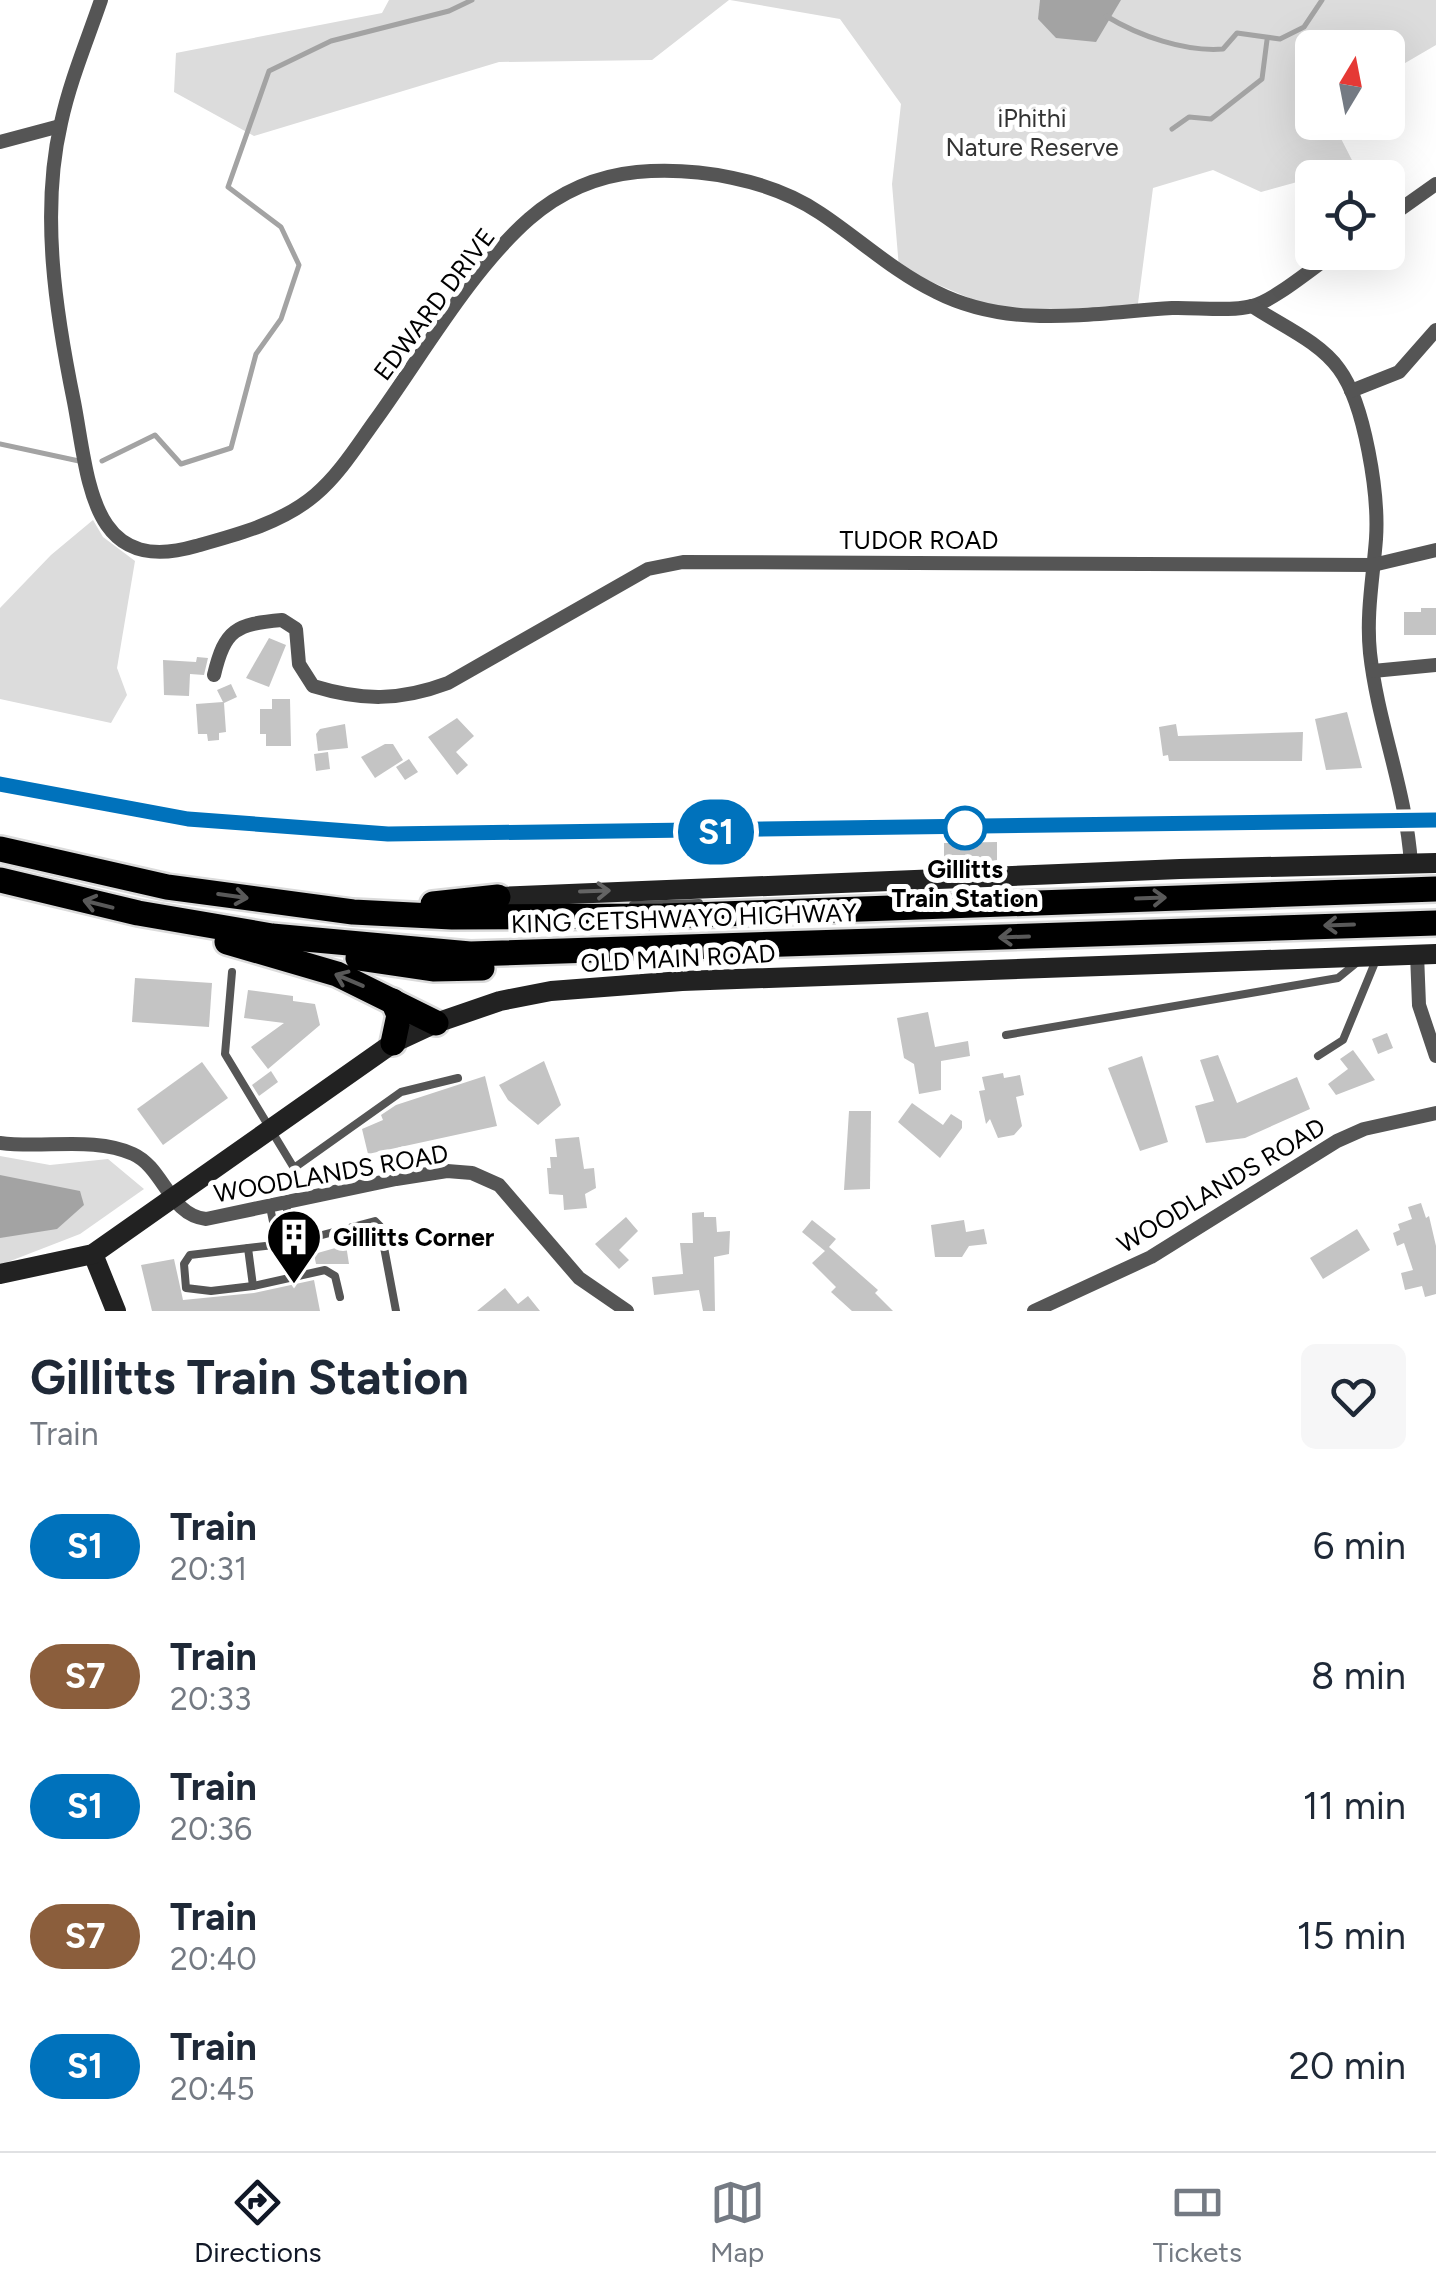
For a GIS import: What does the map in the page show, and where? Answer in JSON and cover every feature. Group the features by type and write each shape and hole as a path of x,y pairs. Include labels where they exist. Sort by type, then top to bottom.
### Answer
{"highway":[{"name":"KING CETSHWAYO HIGHWAY","path":"0,849 166,887 353,912 590,917 1436,889"},
{"name":"KING CETSHWAYO HIGHWAY","path":"0,880 138,914 322,942 470,954 1436,923"},
{"path":"353,912 498,897"},
{"path":"138,914 337,974 436,1023"},
{"path":"393,1001 399,1014 394,1043"}],"street":[{"name":"EDWARD DRIVE","path":"102,0 60,126 55,288 75,408 102,520 123,545 145,554 180,551 243,533 292,512 316,494 346,462 486,268 526,222 558,196 589,182 637,172 684,173 766,187 816,210 933,291 1009,315 1252,306 1308,270"},
{"path":"0,142 60,126"},
{"path":"1405,206 1436,184"},
{"path":"1252,306 1325,353 1351,391 1374,506 1368,624 1374,671 1406,801 1411,864"},
{"path":"1351,391 1399,372 1436,330"},
{"name":"TUDOR ROAD","path":"214,675 221,646 234,630 282,620 296,629 303,674 314,686 349,697 388,699 420,694 648,570 683,562 1373,564 1436,550"},
{"path":"1374,671 1436,665"},
{"path":"498,897 1180,869 1436,864"},
{"path":"1426,954 1419,1005 1436,1056"},
{"name":"OLD MAIN ROAD","path":"0,1274 94,1254 394,1043 436,1023 500,1001 584,986 1426,954"},
{"name":"WOODLANDS ROAD","path":"1034,1311 1151,1258 1336,1141 1436,1113"},
{"path":"0,1142 95,1146 135,1154 174,1200"},
{"name":"WOODLANDS ROAD","path":"174,1200 188,1214 206,1219 447,1170 484,1176 510,1195 579,1278 627,1311"},
{"path":"94,1254 116,1311"},
{"path":"1068,1295 1075,1311"}],"lane":[{"path":"1006,1035 1338,978 1370,956"},
{"path":"1318,1056 1343,1040 1370,956"},
{"path":"232,972 225,1054 294,1168 401,1092 458,1078"},
{"path":"286,1204 292,1243"},
{"path":"270,1208 278,1246"},
{"path":"340,1297 335,1276 326,1270 253,1286 190,1292 184,1282 184,1264 190,1255 278,1246 377,1222 396,1311"},
{"path":"248,1248 253,1286"}],"green space":[{"path":"389,0 729,0 652,60 499,62 254,136 174,92 176,53 382,13"},
{"name":"iPhithi Nature Reserve","path":"730,0 1436,0 1436,45 1405,63 1405,30 1295,30 1295,140 1342,140 1352,160 1295,160 1295,183 1261,192 1213,170 1153,188 1137,311 1009,315 899,268 892,184 901,104 840,19"},
{"path":"93,520 103,537 135,561 117,668 127,695 111,723 0,699 0,608 51,555"},
{"path":"0,1156 50,1165 108,1159 144,1189 80,1234 0,1265"}],"shaded area":[{"path":"1040,0 1121,0 1096,42 1056,38 1038,19"},
{"path":"0,1175 80,1191 84,1205 57,1229 0,1238"}],"building":[{"path":"1421,608 1436,608 1436,635 1404,635 1404,612 1421,612"},
{"path":"269,638 286,645 269,687 246,678"},
{"path":"197,657 208,658 204,675 190,674 189,696 164,695 163,660 196,662"},
{"path":"231,684 237,697 224,703 226,732 219,733 219,740 208,741 207,734 198,734 196,704 223,702 217,690"},
{"path":"272,699 290,699 291,746 266,746 266,734 260,734 260,709 272,709"},
{"path":"1347,712 1362,768 1326,770 1315,719"},
{"path":"457,718 474,736 456,752 468,765 457,775 428,737"},
{"path":"345,724 348,748 318,751 316,734 320,729"},
{"path":"1176,724 1178,736 1303,732 1302,761 1169,761 1168,755 1163,756 1159,727"},
{"path":"385,744 393,744 403,760 375,778 361,757"},
{"path":"328,752 330,769 316,771 314,754"},
{"path":"409,759 418,772 405,780 396,767"},
{"path":"997,842 997,863 944,865 944,843"},
{"path":"135,978 212,983 209,1027 132,1022"},
{"path":"248,990 293,996 293,1001 315,1004 320,1025 268,1069 251,1047 284,1023 244,1018"},
{"path":"928,1012 935,1047 968,1041 970,1056 941,1061 941,1090 919,1094 914,1064 904,1058 897,1018"},
{"path":"1387,1033 1393,1048 1378,1054 1372,1039"},
{"path":"1353,1050 1375,1080 1336,1095 1328,1084 1348,1069 1340,1059"},
{"path":"1218,1055 1237,1103 1297,1077 1310,1109 1245,1138 1206,1143 1195,1106 1214,1101 1200,1060"},
{"path":"1142,1056 1168,1142 1140,1151 1108,1068"},
{"path":"544,1061 561,1105 538,1125 508,1100 499,1085"},
{"path":"202,1062 228,1098 163,1145 137,1109"},
{"path":"271,1071 278,1082 259,1096 252,1085"},
{"path":"1003,1073 1004,1078 1020,1075 1024,1095 1016,1097 1022,1126 1014,1135 998,1138 990,1119 986,1124 979,1091 985,1090 982,1077"},
{"path":"485,1076 497,1126 368,1154 362,1129 383,1120 381,1115 396,1105"},
{"path":"912,1103 943,1125 951,1114 962,1121 962,1128 940,1158 898,1122"},
{"path":"849,1111 871,1111 870,1189 844,1190"},
{"path":"579,1137 584,1169 594,1168 596,1188 585,1194 587,1208 564,1210 563,1195 549,1194 547,1168 551,1168 550,1157 557,1157 555,1139"},
{"path":"1421,1203 1426,1218 1429,1216 1436,1246 1436,1294 1425,1297 1422,1286 1405,1290 1401,1273 1413,1270 1404,1243 1397,1246 1393,1233 1400,1230 1398,1224 1412,1219 1408,1207"},
{"path":"704,1212 704,1217 716,1217 717,1232 730,1231 729,1254 714,1257 715,1311 703,1311 699,1290 654,1295 652,1277 683,1274 680,1243 693,1243 692,1213"},
{"path":"626,1217 638,1231 619,1250 629,1260 619,1269 595,1244"},
{"path":"812,1220 836,1239 829,1247 878,1290 875,1293 893,1311 852,1311 831,1292 836,1287 812,1263 825,1251 802,1232"},
{"path":"964,1220 966,1232 984,1229 987,1244 969,1246 962,1257 935,1257 931,1225"},
{"path":"1357,1229 1370,1250 1323,1279 1310,1258"},
{"path":"346,1245 349,1264 316,1264 314,1254"},
{"name":"Gillitts Corner","path":"174,1259 183,1300 254,1293 314,1280 320,1311 152,1311 141,1265"},
{"path":"505,1288 518,1304 528,1296 540,1311 477,1311"}],"waterway":[{"path":"102,461 155,435 181,464 231,448 256,354 281,319 299,265 281,227 228,187 269,71 331,41 449,11 472,0"},
{"path":"1106,16 1163,41 1223,49 1237,33 1280,39 1304,27 1322,0"},
{"path":"1172,129 1189,117 1211,119 1262,79 1267,40"},
{"path":"0,444 79,461"}],"railway":[{"path":"0,784 210,822 388,834 1436,820"}],"train":[{"name":"S1","path":"0,784 188,819 388,834 1436,820"}],"place":[{"name":"Gillitts Train Station","path":"965,828"},
{"name":"Gillitts Corner","path":"294,1286"}]}
